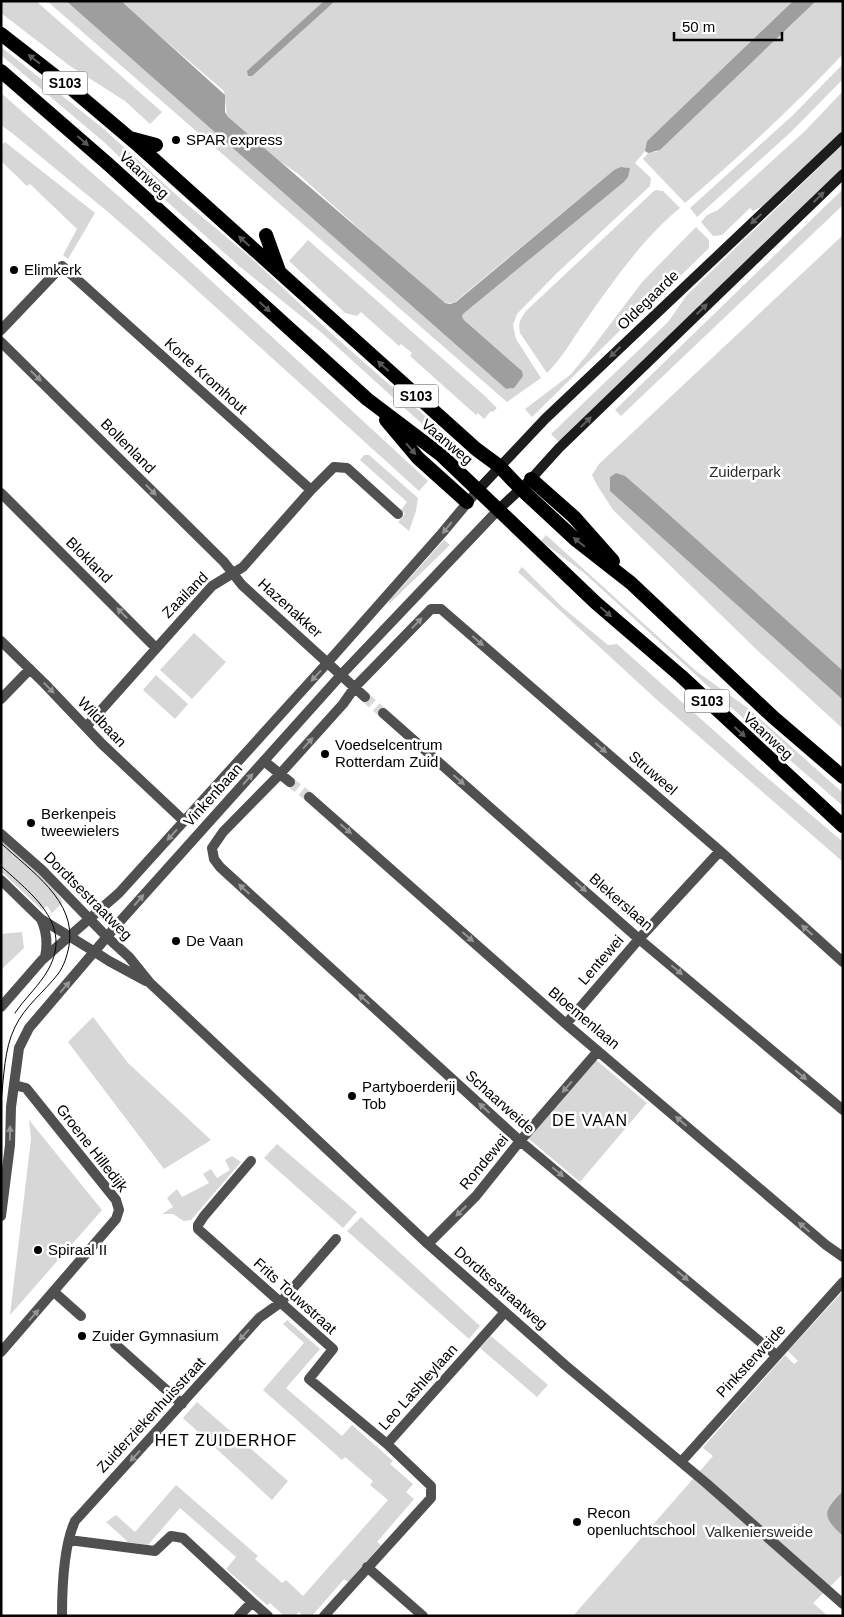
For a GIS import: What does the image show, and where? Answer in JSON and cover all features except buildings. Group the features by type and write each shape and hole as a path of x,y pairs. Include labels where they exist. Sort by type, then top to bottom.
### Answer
{"highway":[{"name":"Vaanweg","path":"1,34 74,90 126,135 472,446 499,466 520,489 576,540 631,582 773,717 843,777"},
{"name":"Vaanweg","path":"1,71 108,164 367,399 440,455 596,603 681,676 843,826"},
{"path":"126,135 136,140 156,144"},
{"path":"266,235 280,274"},
{"path":"367,399 418,458 467,502"},
{"path":"531,479 556,499 584,527 631,582"}],"main road":[{"name":"Oldegaarde","path":"478,490 552,413 843,137"},
{"path":"498,510 531,479 559,448 843,174"}],"street":[{"name":"Korte Kromhout","path":"1,330 62,266 311,490"},
{"name":"Bollenland","path":"1,342 224,562 232,574"},
{"path":"311,490 334,467 347,468 398,514"},
{"name":"Zaailand","path":"86,727 212,586 243,567 311,490"},
{"name":"Vinkenbaan","path":"91,919 119,893 328,662 444,532 478,490"},
{"name":"Blokland","path":"1,493 156,648"},
{"name":"Vinkenbaan","path":"214,859 212,848 223,832 280,774 343,704 348,681 498,510"},
{"name":"Hazenakker","path":"232,574 328,662"},
{"name":"Vinkenbaan","path":"108,937 264,761 348,681 431,609 442,609"},
{"name":"Struweel","path":"442,609 720,851 843,962"},
{"name":"Wildbaan","path":"1,642 30,669 102,744 184,821"},
{"path":"328,662 365,697"},
{"path":"1,699 30,669"},
{"name":"Blekerslaan","path":"383,713 639,939 843,1110"},
{"path":"264,761 290,782"},
{"name":"Bloemenlaan","path":"309,797 566,1024 826,1245 843,1257"},
{"name":"Dordtsestraatweg","path":"1,834 91,919 129,957 150,983 428,1244 843,1604"},
{"name":"Lentewei","path":"566,1024 639,939 720,851"},
{"name":"Schaarweide","path":"214,859 220,867 520,1141 776,1354"},
{"name":"Dordtsestraatweg","path":"1,880 41,919 108,961 150,983"},
{"path":"41,919 46,929 47,938 45,957"},
{"path":"1,1007 45,957 68,936 91,919"},
{"path":"1,1216 10,1145 11,1107 19,1048 29,1028 108,937"},
{"name":"Rondewei","path":"428,1244 476,1196 520,1141 598,1050"},
{"name":"Groene Hilledijk","path":"1,1352 116,1219 119,1210 116,1200 26,1088 14,1086"},
{"name":"Frits Touwstraat","path":"251,1162 204,1216 198,1225 198,1229 333,1349 309,1379 388,1444"},
{"name":"Zuiderziekenhuisstraat","path":"62,1616 62,1592 69,1540 75,1521 259,1318 280,1303 336,1239"},
{"name":"Pinksterweide","path":"681,1462 776,1354 843,1282"},
{"path":"54,1292 81,1316"},
{"name":"Leo Lashleylaan","path":"324,1616 431,1498 431,1486 388,1444 505,1312"},
{"path":"116,1344 182,1404"},
{"path":"69,1540 155,1551 171,1536 183,1538 268,1616"},
{"path":"367,1567 424,1616"},
{"path":"239,1616 252,1602"}],"green space":[{"path":"1,1 36,1 162,112 150,124 125,101 70,66 1,13"},
{"path":"47,1 66,1 506,389 511,389 522,371 464,320 463,314 624,182 628,177 627,167 614,170 455,302 446,303 434,296 297,173 245,138 227,116 224,91 119,1 793,1 647,141 646,150 635,163 651,178 650,186 556,274 517,314 513,325 516,339 541,378 507,402"},
{"path":"816,1 843,1 843,54 766,131 685,203 643,159 649,152 660,150"},
{"path":"1,47 105,130 183,201 249,256 333,335 458,445 453,452 322,333 239,266 144,181 105,143 1,55"},
{"path":"843,64 843,79 792,131 697,217 690,208 792,116"},
{"path":"843,91 843,131 770,202 753,211 750,208 722,235 713,236 701,222 707,215 718,210 805,131"},
{"path":"1,93 141,216 428,481 419,491 179,274 108,212 1,125"},
{"path":"5,142 95,213 68,259 63,255 77,229 30,184 27,186 1,161 1,146"},
{"path":"843,144 843,167 633,370 561,444 551,434 668,322 687,295"},
{"path":"843,189 843,205 621,416 615,410"},
{"path":"655,190 663,191 680,208 642,245 598,303 564,353 547,373 520,333 519,324 522,316"},
{"path":"696,227 709,240 709,248 665,291 667,294 649,302 532,417 525,409 570,375 643,281"},
{"name":"Zuiderpark","path":"843,235 843,694 610,491 843,700 843,729 757,650 613,510 592,475 599,464"},
{"path":"308,240 497,408 493,412 491,411 484,419 478,413 476,415 410,356 412,353 401,344 399,346 361,312 357,316 345,313 289,261"},
{"path":"364,455 369,455 418,498 409,531 398,522 405,514 401,510 407,502 360,460"},
{"path":"546,535 696,671 749,709 843,793 843,806 778,750 583,572 541,541"},
{"path":"444,540 450,545 389,604 389,601"},
{"path":"522,567 562,607 608,645 617,644 757,769 843,842 843,862 656,699 518,572"},
{"path":"194,633 226,662 192,699 160,670"},
{"path":"156,675 188,704 175,719 143,690"},
{"path":"1,839 43,877 63,902 52,913 47,906 42,910 1,871"},
{"path":"22,932 24,948 1,970 1,934"},
{"path":"93,1017 128,1063 211,1140 164,1169 68,1042"},
{"path":"595,1059 647,1103 580,1182 528,1138"},
{"path":"29,1120 102,1210 10,1315 31,1139"},
{"path":"277,1144 357,1212 343,1228 264,1158"},
{"path":"232,1156 241,1162 191,1220 184,1221 173,1214 162,1214 173,1207 167,1198 177,1189 182,1197 209,1183 203,1174 211,1169 217,1178 230,1170 225,1160"},
{"path":"361,1217 480,1326 469,1339 347,1231"},
{"name":"Valkeniersweide","path":"843,1291 843,1574 813,1603 828,1616 573,1616 713,1456 703,1448 705,1445 785,1355 794,1364 798,1361 788,1351"},
{"path":"287,1320 320,1349 286,1388 342,1436 352,1425 393,1461 390,1464 413,1484 406,1492 414,1499 377,1542 381,1545 348,1582 344,1579 312,1616 303,1616 299,1612 295,1616 284,1616 270,1603 267,1605 226,1569 236,1557 180,1508 148,1545 128,1542 106,1522 116,1515 135,1532 176,1485 258,1556 255,1559 282,1583 286,1580 303,1596 388,1500 370,1485 373,1481 345,1457 342,1460 263,1390 304,1343 283,1324"},
{"path":"491,1336 548,1385 537,1397 480,1348"},
{"path":"197,1402 288,1481 272,1500 183,1418"}],"shaded area":[{"path":"66,1 121,1 225,95 225,112 228,117 445,303 456,302 614,170 621,167 630,168 628,177 624,182 463,314 464,320 522,371 523,376 514,388 506,389"},
{"path":"324,1 335,1 252,76 248,76 247,71"},
{"path":"793,1 816,1 660,150 648,153 645,151 647,141"},
{"path":"616,473 625,476 647,495 843,671 843,700 610,491 610,477"},
{"path":"843,1491 843,1536 831,1523 827,1513"}],"tunnel":[{"path":"365,697 383,713"},
{"path":"290,782 309,797"}],"tram line":[{"path":"1,843 49,888 66,914 70,930 69,946 62,968 53,981 24,1012 11,1036 5,1063 1,1102"},
{"path":"1,866 46,911 56,938 55,953 48,970 15,1013"}],"place":[{"name":"SPAR express","path":"176,140"},
{"name":"Elimkerk","path":"14,270"},
{"name":"Voedselcentrum Rotterdam Zuid","path":"325,754"},
{"name":"Berkenpeis tweewielers","path":"31,823"},
{"name":"De Vaan","path":"176,941"},
{"name":"Partyboerderij Tob","path":"352,1096"},
{"name":"Spiraal II","path":"38,1250"},
{"name":"Zuider Gymnasium","path":"82,1336"},
{"name":"Recon openluchtschool","path":"577,1522"}],"district":[{"name":"DE VAAN","path":"590,1120"},
{"name":"HET ZUIDERHOF","path":"226,1440"}]}
